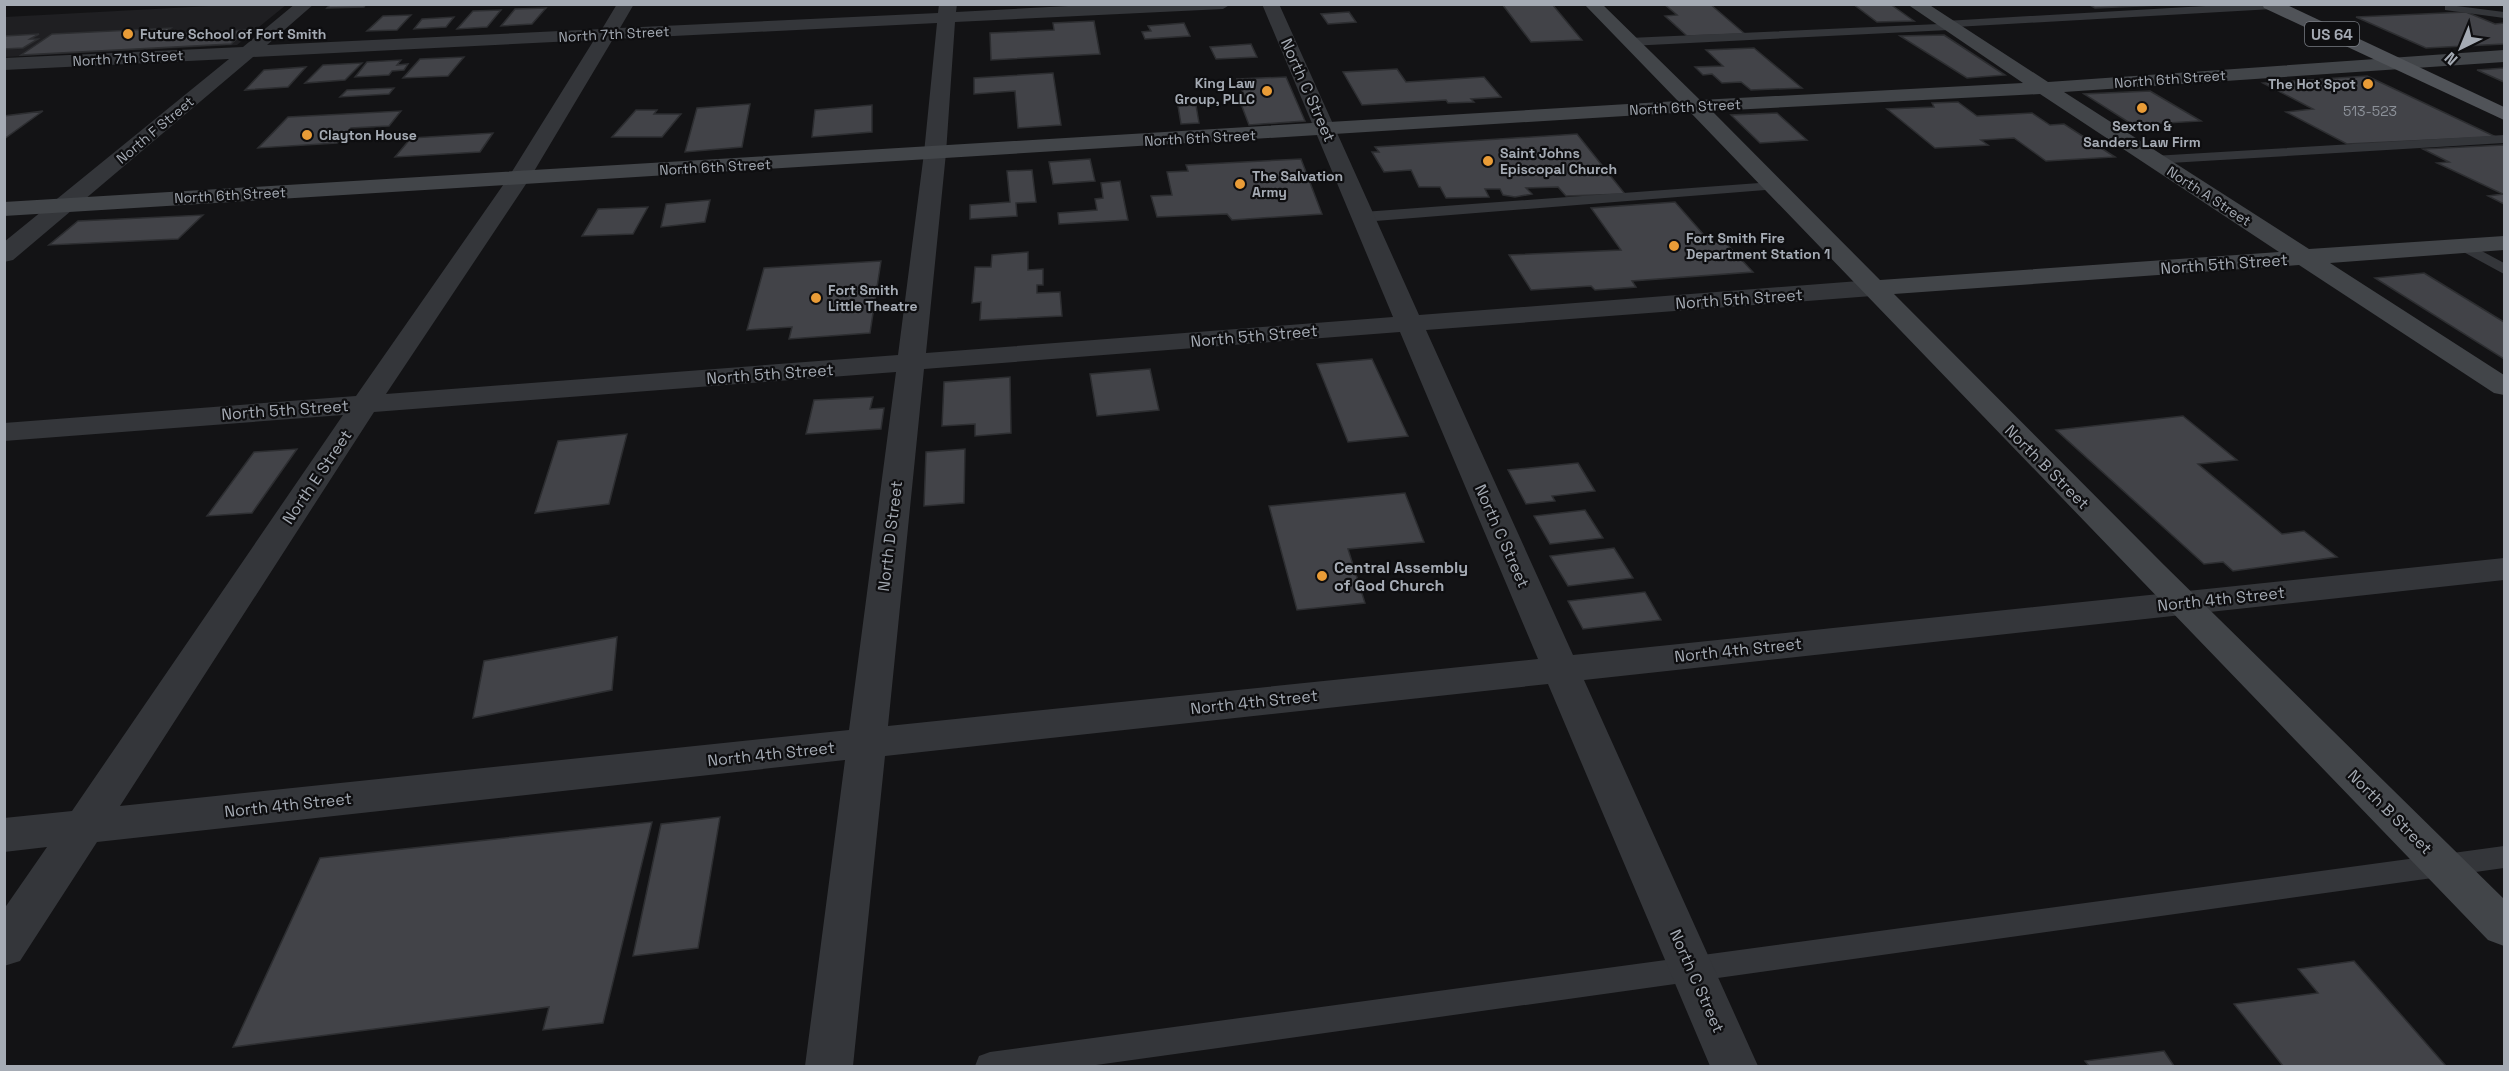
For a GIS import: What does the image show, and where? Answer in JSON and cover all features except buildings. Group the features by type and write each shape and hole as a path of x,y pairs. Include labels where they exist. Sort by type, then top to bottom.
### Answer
{"main road":[{"name":"US 64","path":"2271,5 2505,114"}],"street":[{"name":"North F Street","path":"4,255 306,4"},
{"name":"North E Street","path":"4,947 365,404 519,178 626,4"},
{"name":"North 7th Street","path":"4,64 606,35 947,11 1223,4"},
{"name":"North C Street","path":"1270,4 1734,1066"},
{"name":"North B Street","path":"1592,4 2505,927"},
{"name":"North A Street","path":"1915,4 2304,258 2504,385"},
{"name":"North D Street","path":"829,1066 934,153 947,11"},
{"name":"North 6th Street","path":"4,209 1695,106 2042,88 2505,56"},
{"name":"North 5th Street","path":"4,432 1872,288 2505,243"},
{"name":"North 4th Street","path":"4,835 2505,569"}],"lane":[{"path":"1629,42 1947,26 2271,5"},
{"path":"2449,8 2504,16"},
{"path":"2153,160 2505,139"},
{"path":"1363,217 1773,186"},
{"path":"2463,246 2505,269"},
{"path":"990,1066 1692,971 2505,857"}],"shaded area":[{"name":"Future School of Fort Smith","path":"229,5 286,5 237,45 5,57 5,17"}],"place":[{"name":"Future School of Fort Smith","path":"128,34"},
{"name":"The Hot Spot","path":"2368,84"},
{"name":"King Law Group, PLLC","path":"1267,91"},
{"name":"Sexton & Sanders Law Firm","path":"2142,108"},
{"name":"Clayton House","path":"307,135"},
{"name":"Saint Johns Episcopal Church","path":"1488,161"},
{"name":"The Salvation Army","path":"1240,184"},
{"name":"Fort Smith Fire Department Station 1","path":"1674,246"},
{"name":"Fort Smith Little Theatre","path":"816,298"},
{"name":"Central Assembly of God Church","path":"1322,576"}]}
